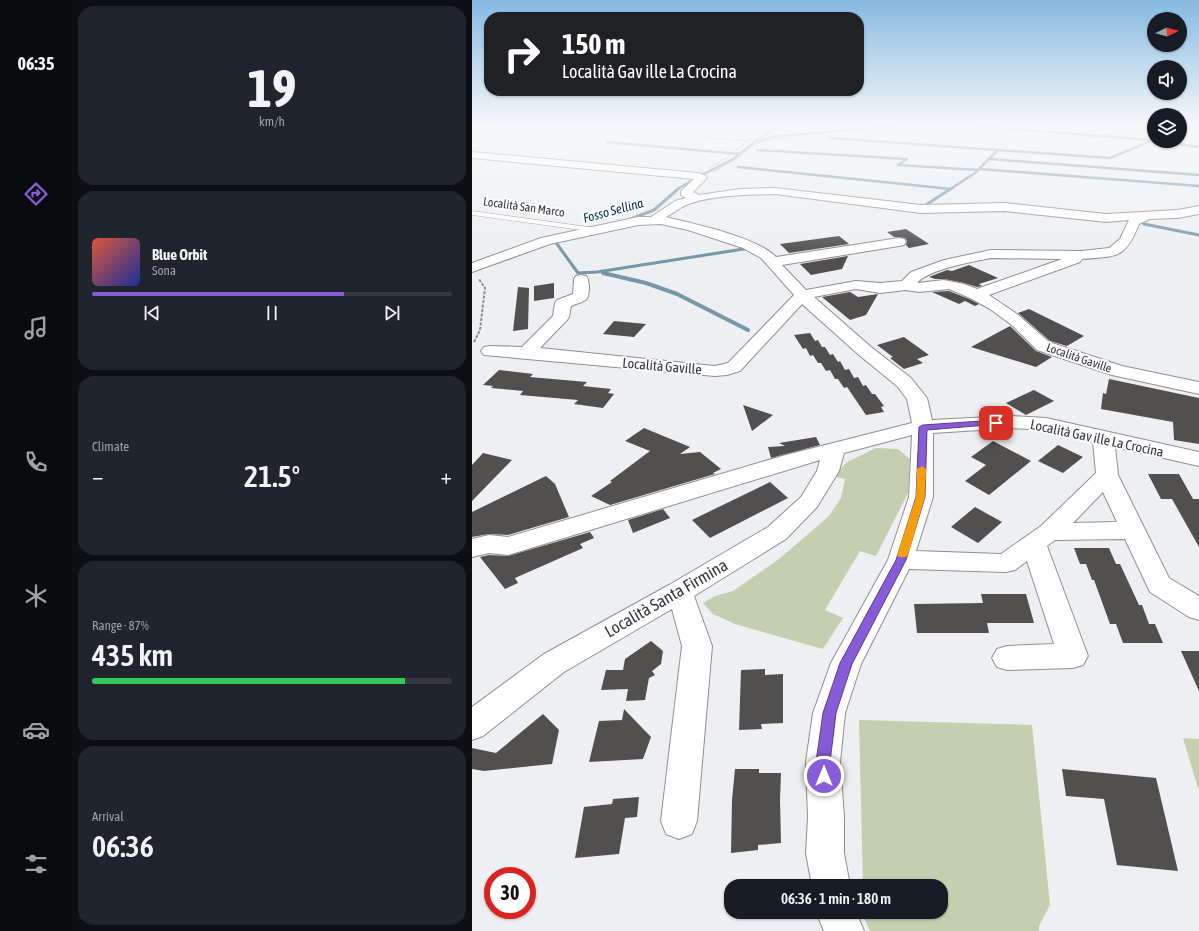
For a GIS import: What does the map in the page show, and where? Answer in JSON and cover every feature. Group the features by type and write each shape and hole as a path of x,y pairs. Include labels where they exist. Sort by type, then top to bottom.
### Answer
{"street":[{"path":"610,168 697,177 687,191 687,195 699,198"},
{"path":"654,220 679,204 699,198 740,192 775,190 921,209 960,210 1006,208 1106,218 1178,214 1199,210"},
{"path":"907,285 916,275 949,263 991,254 1081,255 1113,252 1126,240 1134,222 1145,216"},
{"path":"474,273 546,241 638,221 654,220 692,227 748,245 766,255 802,295 909,387 917,398 923,427 921,497 901,560 846,663 829,713 823,762 826,817 825,853 830,879"},
{"path":"772,262 899,242"},
{"path":"976,295 1076,259 1081,255"},
{"path":"526,353 561,317 563,303 581,296 580,279"},
{"name":"Località Gaville","path":"490,351 526,353 714,371 727,370 734,367 802,295 856,285 880,288 907,285 916,289 948,284 985,299 1018,323 1035,337 1037,343 1043,346 1118,371 1199,388"},
{"name":"Località Gav ille La Crocina","path":"472,548 489,544 508,546 834,449 923,427 1011,422 1046,424 1102,438 1199,458"},
{"path":"1102,438 1107,475 1159,585 1199,608"},
{"name":"Località Santa Firmina","path":"472,726 554,663 679,592 776,533 810,502 828,472 834,449"},
{"path":"901,560 1006,563 1042,538 1107,475"},
{"path":"1042,538 1133,530"},
{"path":"1007,658 1073,656 1042,538"},
{"path":"679,592 690,621 697,646 679,821"},
{"path":"839,919 844,931"}],"lane":[{"name":"Località San Marco","path":"472,213 596,230"}],"path":[{"path":"697,177 711,168"},
{"path":"697,177 718,168"},
{"path":"472,348 480,330 485,288 474,273"}],"green space":[{"path":"876,448 898,449 910,459 908,493 876,556 860,551 825,610 843,618 823,649 735,624 713,614 703,603 715,596 733,591 779,559 829,516 841,498 845,479 833,476 847,462"},
{"path":"859,720 1032,725 1050,905 1039,926 1039,931 870,931 864,919 948,919 948,879 863,879"},
{"path":"1183,738 1199,739 1199,791"}],"building":[{"path":"906,229 929,244 909,248 906,245 907,241 905,238 894,237 887,232"},
{"path":"839,236 849,244 789,253 780,244"},
{"path":"848,256 842,269 811,275 800,264"},
{"path":"969,265 998,278 979,284 982,286 977,287 964,283 929,277 947,270 952,271"},
{"path":"554,283 554,298 534,301 534,286"},
{"path":"518,287 529,288 528,329 513,331"},
{"path":"949,291 979,304 975,306 965,301 959,304 932,292"},
{"path":"850,292 858,297 878,294 866,315 850,320 822,297"},
{"path":"1029,309 1084,336 1067,346 1050,341 1018,313"},
{"path":"614,321 646,324 634,337 603,334"},
{"path":"1010,326 1036,351 1052,357 1036,367 971,347"},
{"path":"810,333 815,341 818,340 822,347 825,347 830,355 833,354 838,362 840,361 845,370 849,369 854,378 858,377 863,386 866,385 872,394 875,394 884,406 881,407 884,412 866,415 847,387 844,388 838,379 835,379 830,370 826,371 813,355 810,356 806,348 803,349 794,335"},
{"path":"904,337 929,355 917,359 923,363 904,369 890,358 893,357 877,345"},
{"path":"499,370 533,374 530,377 587,382 583,386 611,389 608,393 614,394 603,408 574,404 578,400 520,395 523,391 491,388 493,386 483,385"},
{"path":"1109,379 1199,398 1199,444 1174,440 1173,422 1101,409 1103,393 1106,394"},
{"path":"1034,390 1054,401 1026,415 1006,403"},
{"path":"743,405 773,415 752,431"},
{"path":"644,428 690,447 680,454 700,452 721,469 713,473 715,474 610,505 591,496 612,482 610,481 650,451 625,441"},
{"path":"816,437 820,445 771,458 768,447 785,446 779,443"},
{"path":"993,441 1031,461 989,495 965,481 986,465 971,457"},
{"path":"1058,445 1083,457 1063,473 1038,461"},
{"path":"483,453 512,460 472,501 472,465"},
{"path":"1148,474 1179,474 1193,499 1199,499 1199,547 1172,499 1161,499"},
{"path":"546,476 555,484 569,517 508,535 489,534 472,537 472,512"},
{"path":"770,482 788,498 710,538 692,520"},
{"path":"975,507 1002,522 978,543 951,527"},
{"path":"663,509 670,518 633,533 628,520"},
{"path":"590,532 594,538 580,544 583,548 515,578 518,583 505,589 480,557 489,555 508,556"},
{"path":"1074,548 1109,548 1116,564 1120,564 1139,605 1142,605 1149,624 1155,624 1163,643 1123,643 1116,624 1110,624 1094,580 1092,580 1086,564 1080,564"},
{"path":"981,594 1026,594 1034,623 987,623 989,633 917,633 914,604 983,603"},
{"path":"651,641 663,651 661,664 652,671 655,675 649,678 645,700 626,701 628,689 601,690 606,670 623,670 625,659"},
{"path":"1181,651 1199,651 1199,691"},
{"path":"765,669 765,675 783,674 783,723 761,724 762,729 739,730 741,670"},
{"path":"624,709 651,737 643,759 589,762 599,721 622,720"},
{"path":"543,714 559,730 552,764 484,771 472,769 472,748 496,753"},
{"path":"735,769 759,769 759,773 781,773 781,843 758,845 758,850 731,853 732,800"},
{"path":"1062,769 1156,778 1178,871 1117,865 1104,799 1066,796"},
{"path":"639,797 637,817 625,818 619,854 575,858 584,807 612,804 613,799"}],"waterway":[{"name":"Fosso Sellina","path":"676,190 715,168"},
{"path":"752,168 951,189"},
{"path":"953,168 978,170"},
{"path":"1113,168 1199,175"},
{"path":"980,169 1199,186"},
{"path":"951,189 978,170"},
{"name":"Fosso Sellina","path":"628,220 654,210 678,189"},
{"path":"923,207 950,189"},
{"path":"1144,224 1199,235"},
{"path":"552,237 578,273 597,272 750,248"},
{"path":"608,274 603,273 646,283 677,294 748,330"}],"slow traffic":[{"path":"902,555 921,497 922,469"}],"route":[{"path":"824,776 823,762 829,713 846,663 901,560 921,497 923,427 996,423"}]}
